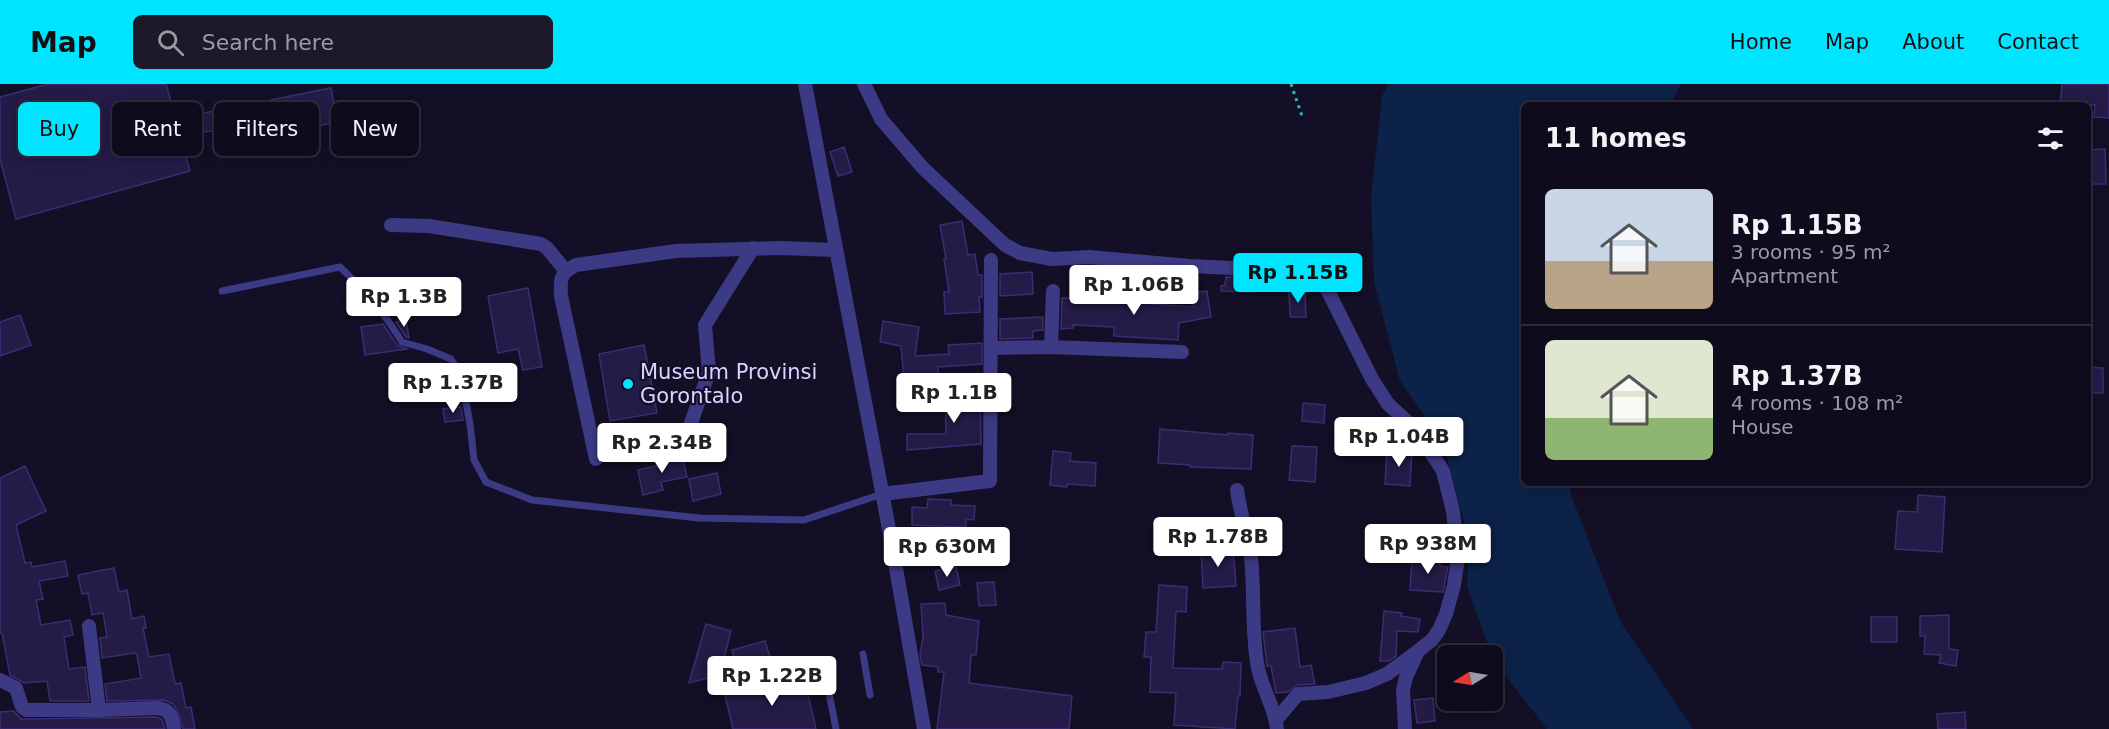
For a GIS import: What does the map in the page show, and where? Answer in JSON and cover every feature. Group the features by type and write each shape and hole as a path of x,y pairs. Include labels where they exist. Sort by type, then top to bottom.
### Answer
{"street":[{"path":"805,84 924,729"},
{"path":"864,84 881,119 922,168 997,239 1020,253 1053,259 1089,257 1190,266 1292,271 1311,278 1327,289 1372,379 1388,404 1412,426 1443,471 1453,511 1458,559 1446,614 1439,630 1431,640 1387,674 1366,683 1328,692 1298,694 1277,724"},
{"path":"391,225 429,226 540,244 547,248 565,270"},
{"path":"596,459 561,296 561,279 565,270 576,265 647,254 753,248 836,250"},
{"path":"685,440 710,372 705,325 753,248"},
{"path":"882,494 990,481 991,260"},
{"path":"1051,347 1053,291"},
{"path":"992,348 1051,347 1182,352"},
{"path":"1237,490 1250,555 1258,667 1277,724"},
{"path":"89,626 99,710"},
{"path":"1405,729 1403,690 1406,677 1418,651"},
{"path":"0,680 16,688 22,707 26,710 165,709 172,718 174,729"}],"lane":[{"path":"222,291 340,267 385,314 402,342 451,359 461,375 474,460 486,482 531,500 699,518 804,520 882,494"},
{"path":"863,654 870,695"},
{"path":"824,662 836,729"}],"path":[{"path":"1291,84 1303,119"}],"water":[{"path":"1388,84 1681,84 1672,102 1521,102 1521,486 1570,486 1620,621 1693,729 1547,729 1503,673 1503,645 1488,645 1467,587 1469,539 1442,440 1400,381 1374,282 1371,198 1382,96"}],"building":[{"path":"48,84 166,84 171,102 112,102 112,156 186,156 190,171 16,219 0,159 0,97"},
{"path":"2062,84 2109,84 2109,118 2094,117 2095,105 2091,105 2091,102 2060,102"},
{"path":"331,88 333,102 331,102 331,123 319,126 319,102 270,102 270,100"},
{"path":"214,111 214,130 202,132 202,113"},
{"path":"844,147 852,172 838,176 830,152"},
{"path":"2105,149 2106,184 2091,184 2091,150"},
{"path":"962,221 968,255 975,254 978,275 982,275 982,297 979,297 980,312 945,314 944,292 949,292 940,225"},
{"path":"1032,272 1033,294 1000,296 1000,274"},
{"path":"1226,277 1244,278 1244,281 1260,278 1274,279 1276,288 1253,292 1221,291"},
{"path":"528,288 542,367 523,370 518,349 498,353 488,296"},
{"path":"1207,291 1211,317 1179,323 1178,340 1114,336 1114,327 1073,325 1073,328 1061,329 1062,298 1109,299 1109,301 1194,307 1191,293"},
{"path":"1289,292 1305,292 1306,317 1290,317"},
{"path":"20,315 31,345 0,356 0,322"},
{"path":"1043,317 1043,330 1033,331 1033,338 1000,339 1000,319"},
{"path":"406,320 409,338 396,322"},
{"path":"883,321 919,327 915,356 949,354 948,345 982,343 982,364 938,367 938,377 904,379 901,346 880,342"},
{"path":"383,324 397,345 407,349 365,355 361,327"},
{"name":"Museum Provinsi Gorontalo","path":"644,345 657,413 610,421 599,354"},
{"path":"2091,367 2103,368 2103,393 2091,393"},
{"path":"980,392 981,444 907,450 907,434 946,434 945,394"},
{"path":"1303,403 1325,405 1324,423 1302,421"},
{"path":"461,407 463,420 445,422 443,409"},
{"path":"1160,429 1253,435 1251,469 1190,467 1190,465 1158,463"},
{"path":"1292,446 1317,447 1315,482 1289,480"},
{"path":"1387,450 1412,451 1410,486 1385,484"},
{"path":"1053,451 1071,453 1070,461 1096,463 1095,486 1050,485"},
{"path":"682,454 687,477 661,482 663,490 643,495 638,470 664,464 663,460"},
{"path":"25,466 46,511 16,525 25,563 31,562 32,567 65,561 68,576 39,581 43,599 36,600 41,625 70,620 73,635 64,637 69,669 85,667 89,701 50,701 47,681 24,683 10,675 2,633 0,633 0,478"},
{"path":"717,473 721,494 693,501 689,479"},
{"path":"1918,495 1945,497 1942,552 1895,549 1898,511 1917,512"},
{"path":"928,499 951,500 951,505 975,506 974,520 966,519 966,527 912,525 912,507 927,508"},
{"path":"1233,548 1236,586 1203,588 1201,550"},
{"path":"1412,557 1440,559 1440,566 1448,567 1443,592 1410,590"},
{"path":"956,567 960,585 939,590 935,571"},
{"path":"114,568 119,592 127,590 132,619 144,616 146,628 143,628 149,657 169,654 175,684 181,683 186,708 191,707 195,729 183,729 177,710 173,704 164,700 107,701 105,684 141,678 137,655 135,653 102,658 100,638 107,637 103,613 92,615 88,593 82,594 78,575"},
{"path":"994,582 996,605 979,606 977,583"},
{"path":"1159,585 1187,587 1186,612 1176,611 1173,668 1222,669 1223,662 1241,663 1240,696 1238,696 1235,729 1174,725 1176,693 1150,692 1151,657 1144,657 1146,632 1156,632"},
{"path":"945,603 946,615 979,621 976,655 971,655 969,683 1072,696 1069,729 937,729 944,672 938,672 938,667 922,665 920,655 923,637 921,604"},
{"path":"1384,611 1402,613 1401,616 1420,619 1418,632 1397,631 1396,656 1389,661 1380,661"},
{"path":"1949,615 1949,649 1958,650 1956,666 1939,663 1941,655 1924,654 1925,636 1920,636 1920,616"},
{"path":"1871,617 1897,617 1897,642 1871,642"},
{"path":"706,624 731,631 723,662 719,675 689,683"},
{"path":"1295,628 1300,667 1311,665 1315,684 1297,685 1288,692 1276,693 1271,666 1267,666 1263,632"},
{"path":"765,641 771,660 737,670 732,650"},
{"path":"804,677 816,729 733,729 725,695"},
{"path":"1433,698 1435,721 1417,723 1414,700"},
{"path":"14,711 21,719 156,717 162,719 165,729 0,729 0,712"},
{"path":"1965,712 1966,729 1938,729 1937,714"}],"place":[{"name":"Museum Provinsi Gorontalo","path":"628,384"}]}
